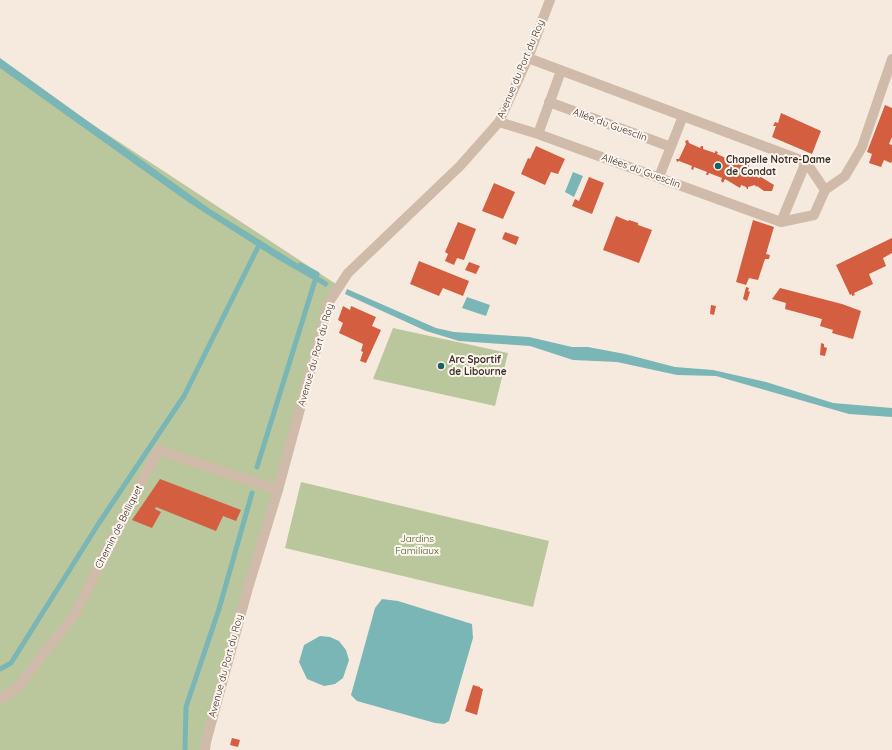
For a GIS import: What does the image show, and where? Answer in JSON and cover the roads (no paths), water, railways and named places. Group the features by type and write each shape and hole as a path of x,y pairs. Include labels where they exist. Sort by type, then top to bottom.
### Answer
{"street":[{"name":"Avenue du Port du Roy","path":"205,750 248,588 278,490 329,302 348,273 460,166 499,122 528,58 550,0"},
{"path":"528,58 806,162 825,190"},
{"path":"782,222 814,215 825,190 845,176 862,147 892,60"},
{"path":"538,134 561,71"},
{"name":"Allée du Guesclin","path":"549,102 671,147"},
{"path":"659,177 683,116"},
{"name":"Allées du Guesclin","path":"499,122 538,134 782,222"},
{"path":"782,222 806,162"},
{"name":"Chemin de Belliquet","path":"0,699 17,688 74,614 158,450 278,490"}],"water":[{"path":"0,58 210,209 329,283 326,287 277,259 188,202 0,68"},
{"path":"573,172 583,176 574,197 565,192"},
{"path":"347,289 436,328 454,332 529,337 572,347 588,347 625,354 675,367 713,370 766,382 833,403 892,408 892,417 849,414 716,376 677,375 617,362 573,360 530,346 459,341 426,331 345,294"},
{"path":"467,297 490,305 486,316 462,308"},
{"path":"382,599 398,601 472,624 473,638 449,721 444,724 435,723 357,701 351,695 375,608"},
{"path":"320,636 330,637 339,641 346,650 349,660 343,678 335,684 324,686 307,679 299,662 304,645"}],"waterway":[{"path":"0,669 11,663 99,523 184,396 260,243"},
{"path":"257,467 317,274 300,265"},
{"path":"185,750 186,707 219,609 252,493"}],"place":[{"name":"Chapelle Notre-Dame de Condat","path":"718,166"},
{"name":"Arc Sportif de Libourne","path":"441,366"}],"park label":[{"name":"Jardins Familiaux","path":"417,544"}]}
